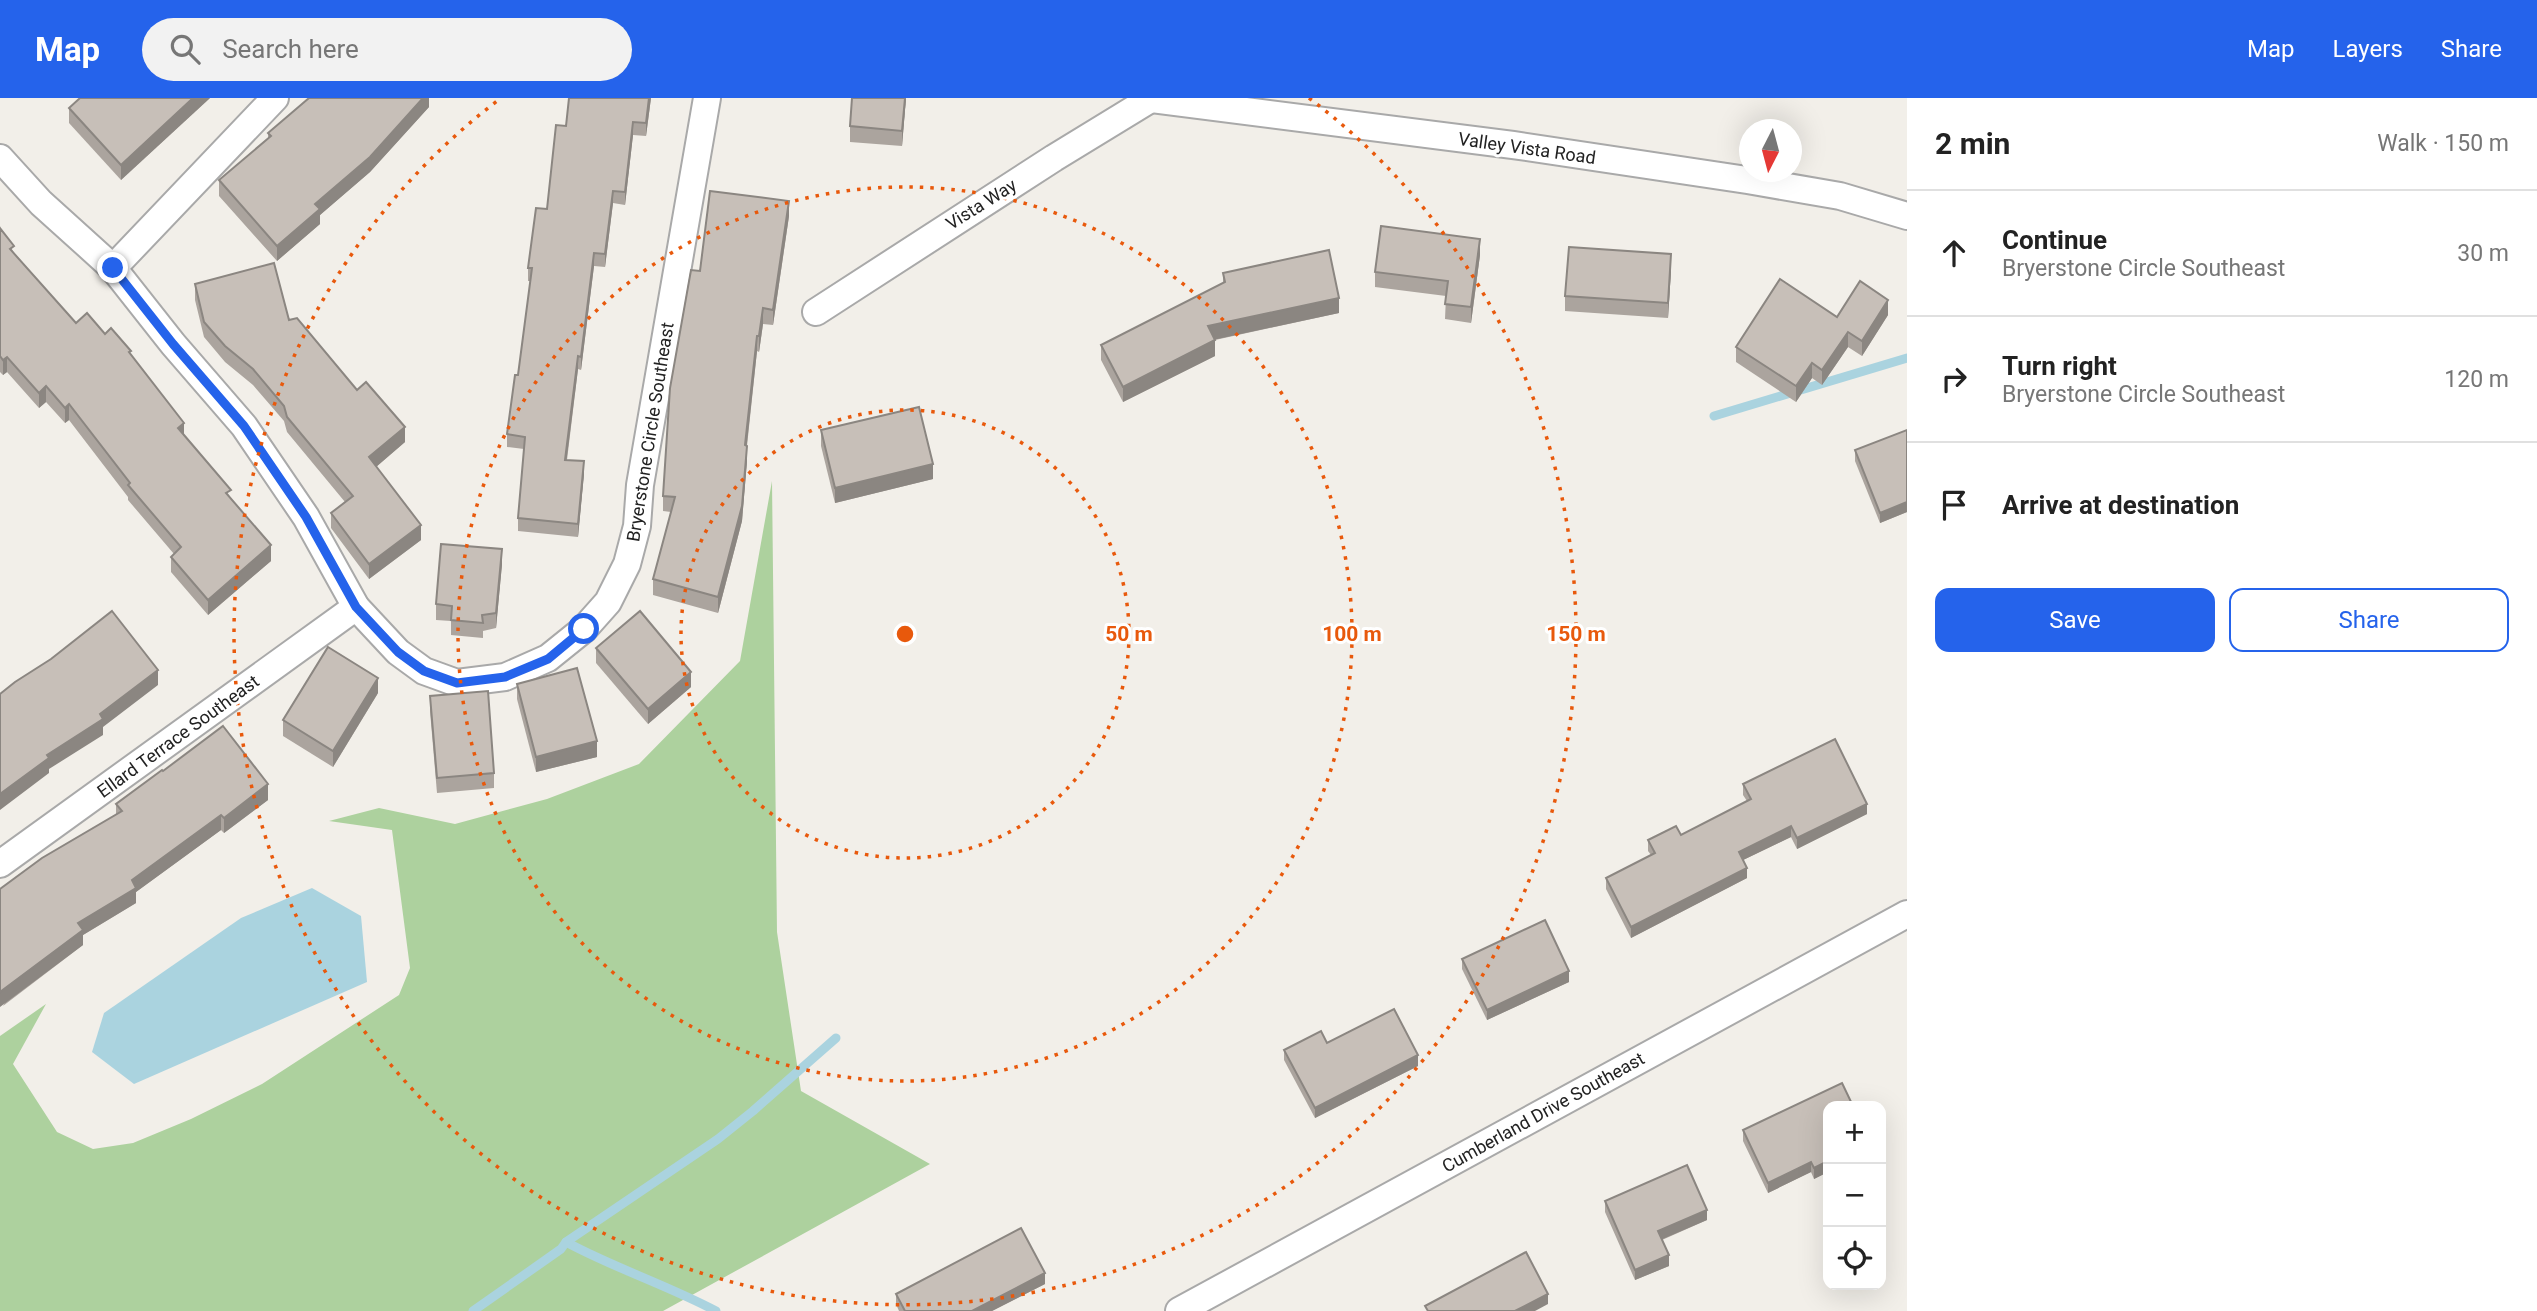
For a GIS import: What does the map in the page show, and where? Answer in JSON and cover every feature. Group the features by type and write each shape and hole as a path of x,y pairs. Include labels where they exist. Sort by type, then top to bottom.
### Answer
{"street":[{"path":"113,268 275,98"},
{"name":"Bryerstone Circle Southeast","path":"0,158 41,203 113,268 173,344 244,426 306,517 356,607 398,652 424,671 457,683 505,677 548,659 584,629 608,602 627,564 638,526 640,485 707,98"},
{"name":"Valley Vista Road","path":"1147,99 1513,145 1747,180 1840,196 1907,216"},
{"name":"Vista Way","path":"816,312 1147,99"},
{"name":"Ellard Terrace Southeast","path":"0,864 356,607"},
{"name":"Cumberland Drive Southeast","path":"1179,1311 1907,914"}],"green space":[{"path":"772,481 777,932 801,1091 930,1164 663,1311 0,1311 0,1036 46,1004 13,1064 57,1132 93,1149 133,1143 191,1119 262,1084 399,995 410,968 392,830 329,821 379,808 455,824 547,799 639,764 740,661"}],"water":[{"path":"312,888 361,916 367,982 134,1084 92,1052 104,1013 241,918"}],"building":[{"path":"80,98 193,98 121,165 69,108"},
{"path":"309,98 423,98 370,157 315,204 320,209 277,246 219,180 271,136 268,133"},
{"path":"569,98 649,98 646,123 633,122 625,192 613,191 605,254 594,253 565,460 584,461 578,524 518,518 525,437 507,434 532,268 528,268 536,208 547,209 556,125 566,126"},
{"path":"852,98 905,98 902,131 850,126"},
{"path":"710,191 789,201 773,310 763,308 757,336 745,445 742,506 718,597 653,579 675,497 663,496 670,388 691,270 700,271"},
{"path":"1381,226 1480,239 1471,307 1445,304 1448,281 1375,272"},
{"path":"0,228 14,246 10,249 76,323 87,313 105,334 111,328 131,351 129,352 184,423 178,428 231,490 226,493 271,545 208,600 171,557 181,547 128,485 130,483 69,404 65,408 46,386 39,393 7,357 3,360 0,356"},
{"path":"1569,247 1671,254 1668,303 1565,296"},
{"path":"1329,250 1339,298 1208,326 1215,340 1123,387 1101,345 1225,282 1223,273"},
{"path":"274,263 289,320 297,318 357,390 366,382 405,427 369,457 421,525 369,564 331,513 353,496 287,417 284,406 253,369 225,346 204,322 195,284"},
{"path":"1780,279 1837,317 1860,281 1888,300 1862,341 1848,332 1822,370 1812,363 1796,386 1736,347"},
{"path":"919,407 933,464 835,488 821,430"},
{"path":"1907,430 1907,502 1880,513 1855,450"},
{"path":"441,544 502,549 496,613 482,615 483,623 451,620 452,606 436,604"},
{"path":"112,611 158,670 100,714 103,719 47,755 49,758 0,794 0,694 51,659"},
{"path":"640,611 691,672 648,709 596,648"},
{"path":"328,647 378,678 333,751 283,720"},
{"path":"577,668 597,741 536,757 517,684"},
{"path":"488,691 494,773 437,778 430,696"},
{"path":"223,726 268,784 224,818 221,815 132,880 136,888 78,923 83,930 0,992 0,889 42,858 122,811 116,804"},
{"path":"1835,739 1867,804 1797,838 1791,826 1739,852 1747,868 1631,927 1606,878 1655,853 1648,840 1676,826 1681,835 1751,799 1743,784"},
{"path":"1545,920 1569,971 1487,1010 1462,959"},
{"path":"1394,1009 1418,1055 1315,1108 1284,1050 1321,1031 1327,1043"},
{"path":"1842,1083 1851,1101 1823,1101 1823,1164 1814,1168 1811,1162 1768,1183 1743,1130"},
{"path":"1687,1165 1707,1210 1658,1231 1669,1255 1635,1270 1605,1201"},
{"path":"1021,1228 1045,1273 972,1311 905,1311 896,1294"},
{"path":"1526,1252 1548,1294 1515,1311 1428,1311 1425,1306"}],"waterway":[{"path":"1714,416 1907,358"},
{"path":"473,1311 561,1249 566,1242 718,1139 836,1038"},
{"path":"566,1242 716,1311"}],"route":[{"path":"113,268 173,344 244,426 306,517 356,607 398,652 424,671 457,683 505,677 548,659 584,629"}]}
